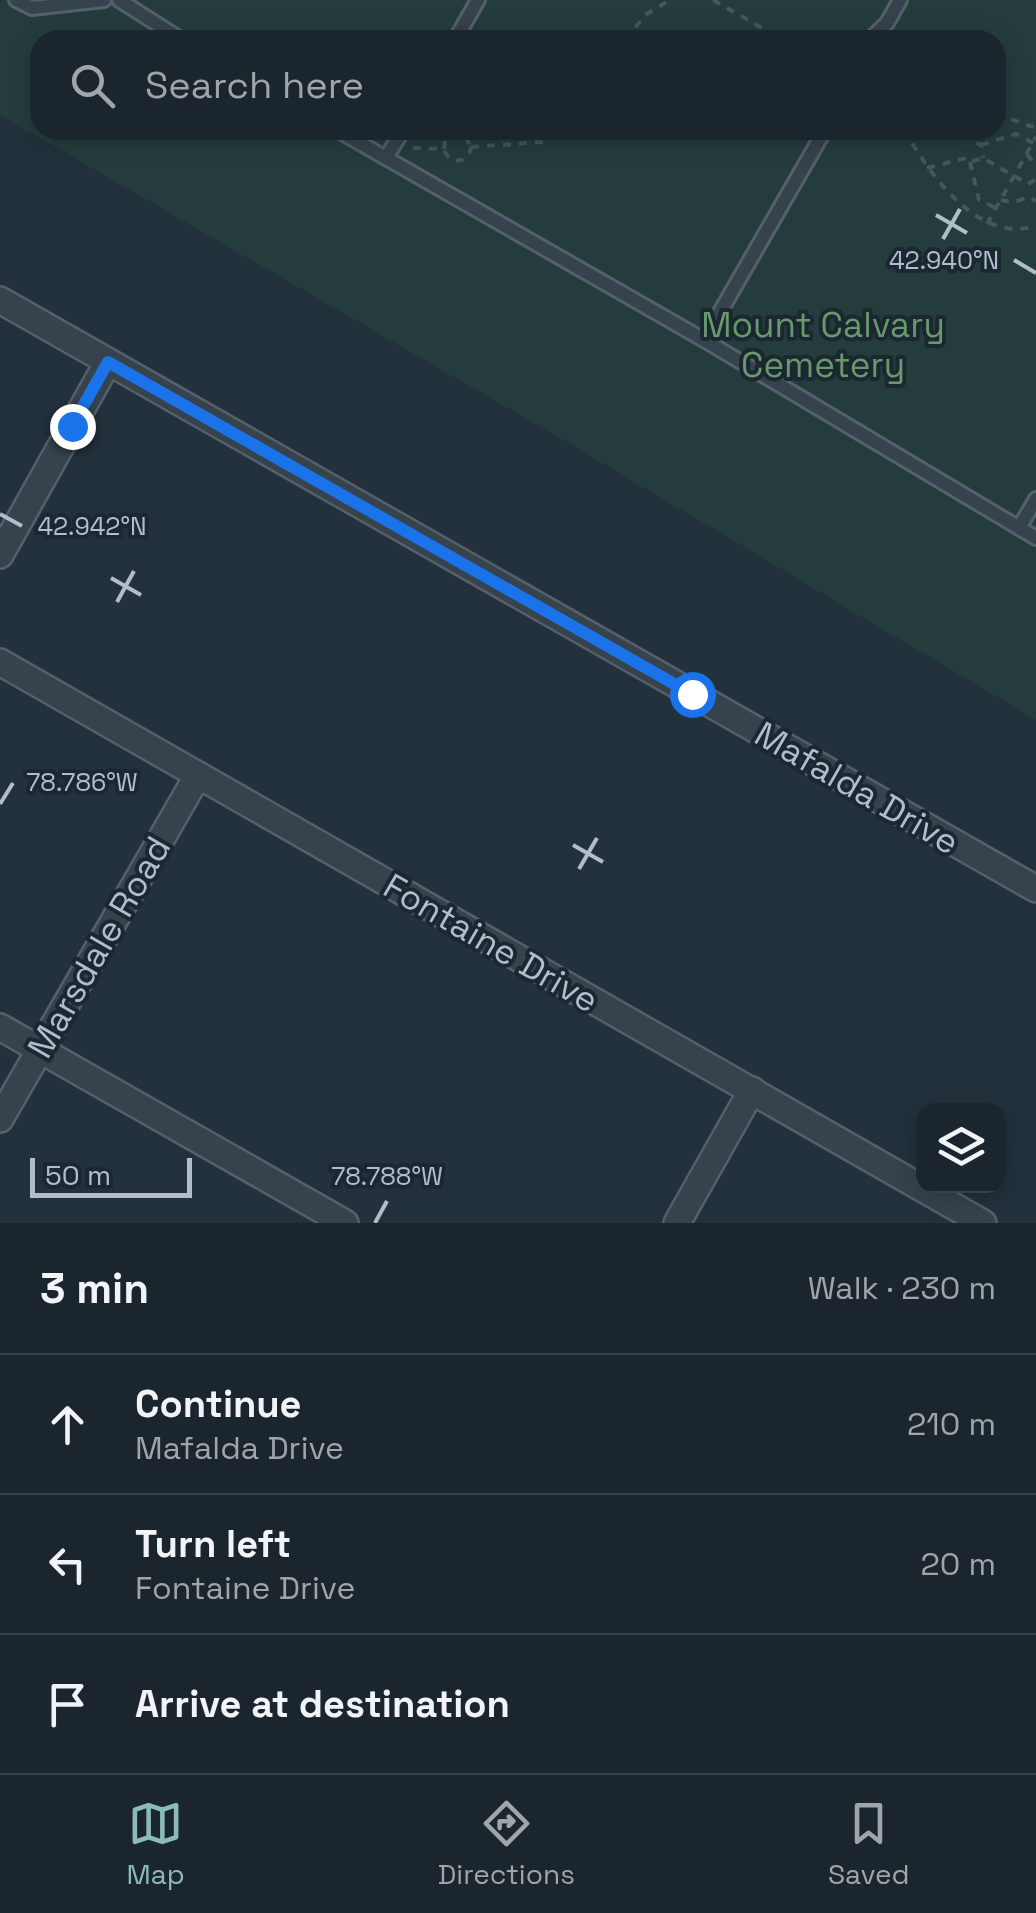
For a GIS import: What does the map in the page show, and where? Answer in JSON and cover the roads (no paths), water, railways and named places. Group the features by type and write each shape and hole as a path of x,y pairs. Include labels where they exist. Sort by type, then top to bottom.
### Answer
{"street":[{"name":"Mafalda Drive","path":"0,300 1036,889"},
{"path":"0,555 108,362"},
{"name":"Fontaine Drive","path":"0,662 983,1223"},
{"name":"Marsdale Road","path":"0,1119 198,775"},
{"path":"0,1027 338,1221"},
{"path":"677,1223 752,1090"}],"lane":[{"path":"16,0 32,8 104,0"},
{"path":"119,0 166,30"},
{"path":"461,30 478,0"},
{"path":"880,30 900,0"},
{"path":"886,30 887,23"},
{"path":"361,140 390,153 1036,538"},
{"path":"390,153 397,140"},
{"path":"704,340 822,140"},
{"path":"1019,528 1036,499"}],"park label":[{"name":"Mount Calvary Cemetery","path":"823,345"}]}
